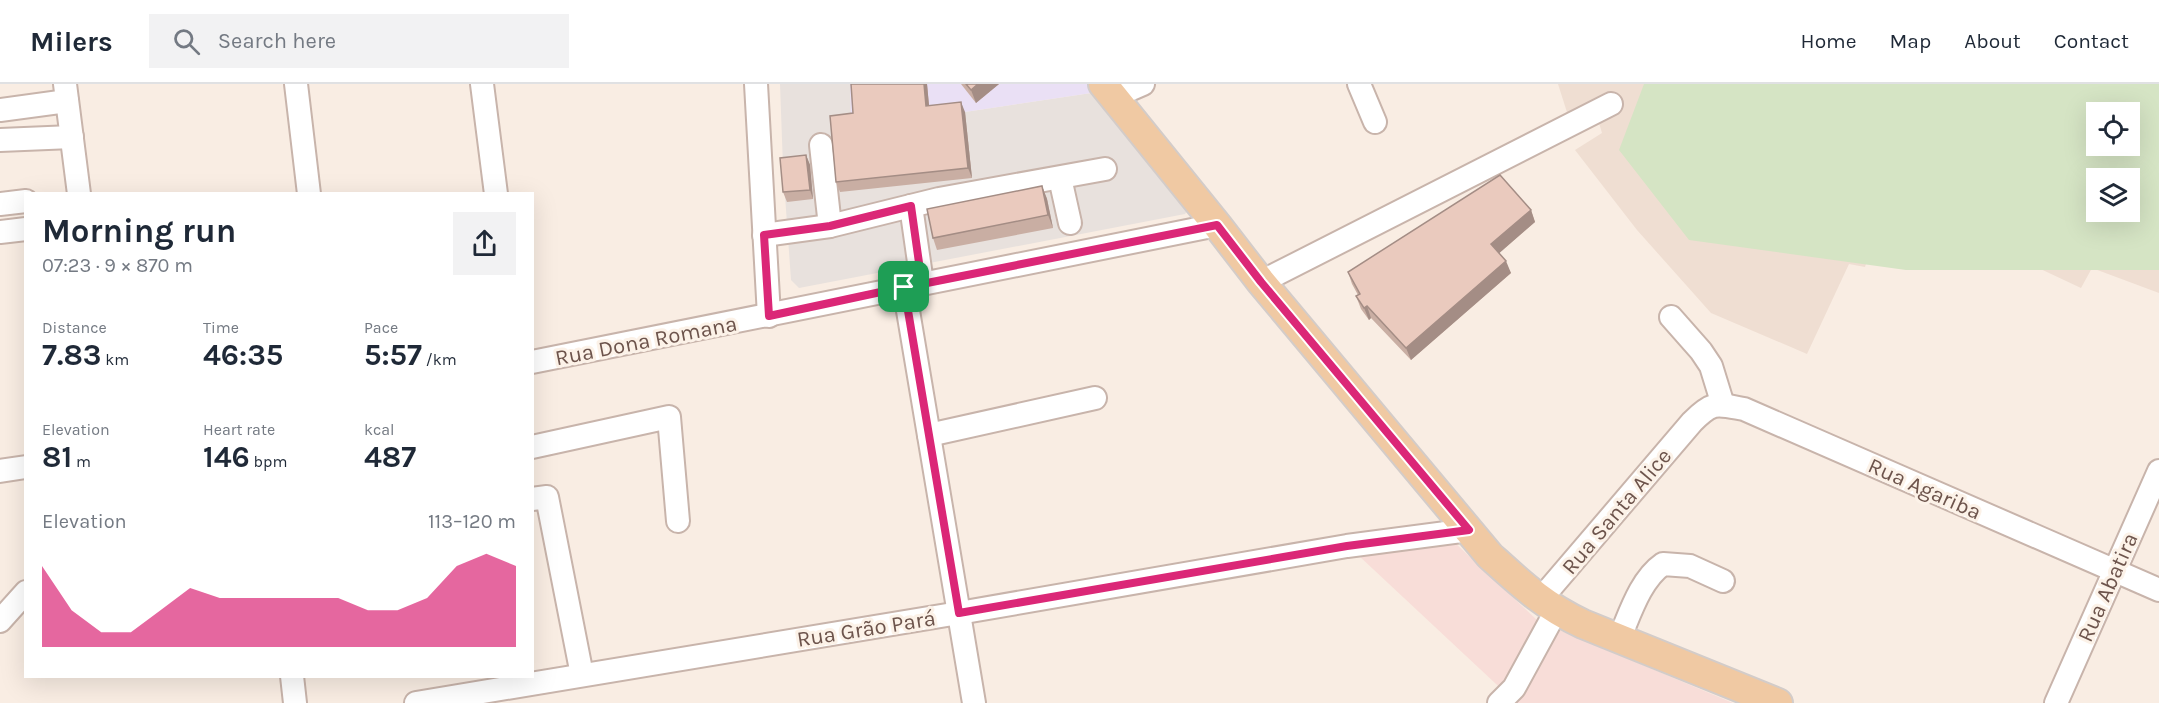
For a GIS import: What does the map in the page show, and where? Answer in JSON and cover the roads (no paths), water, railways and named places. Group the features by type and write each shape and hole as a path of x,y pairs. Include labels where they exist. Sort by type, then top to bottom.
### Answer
{"main road":[{"path":"1108,90 1261,282 1490,556 1548,606 1619,639 1776,703"}],"street":[{"path":"296,84 309,192"},
{"path":"482,84 496,192"},
{"path":"756,84 769,316"},
{"path":"1108,90 1143,84"},
{"path":"1359,84 1375,122"},
{"path":"0,110 66,93 79,192"},
{"path":"1261,282 1611,104"},
{"path":"0,140 72,137"},
{"path":"821,145 830,226"},
{"path":"764,235 830,226 911,206 1105,169"},
{"path":"1060,178 1070,223"},
{"path":"0,204 24,201"},
{"path":"911,206 913,285 929,435 974,703"},
{"name":"Rua Dona Romana","path":"534,362 1217,225"},
{"path":"0,232 24,230"},
{"path":"1671,317 1711,366 1722,405"},
{"path":"929,435 1095,398"},
{"name":"Rua Santa Alice","path":"1499,703 1514,688 1550,620 1548,606 1692,422 1707,407 1722,405"},
{"name":"Rua Agariba","path":"1722,405 1744,409 2159,590"},
{"path":"534,447 669,417 678,521"},
{"path":"0,471 24,467"},
{"name":"Rua Abatira","path":"2055,703 2159,471"},
{"path":"534,499 547,497 582,675"},
{"name":"Rua Grão Pará","path":"416,703 461,692 582,675 959,613 1347,546 1469,530"},
{"path":"1619,639 1633,606 1653,571 1663,564 1690,566 1722,581"},
{"path":"1,620 24,594"},
{"path":"292,678 295,703"}]}
